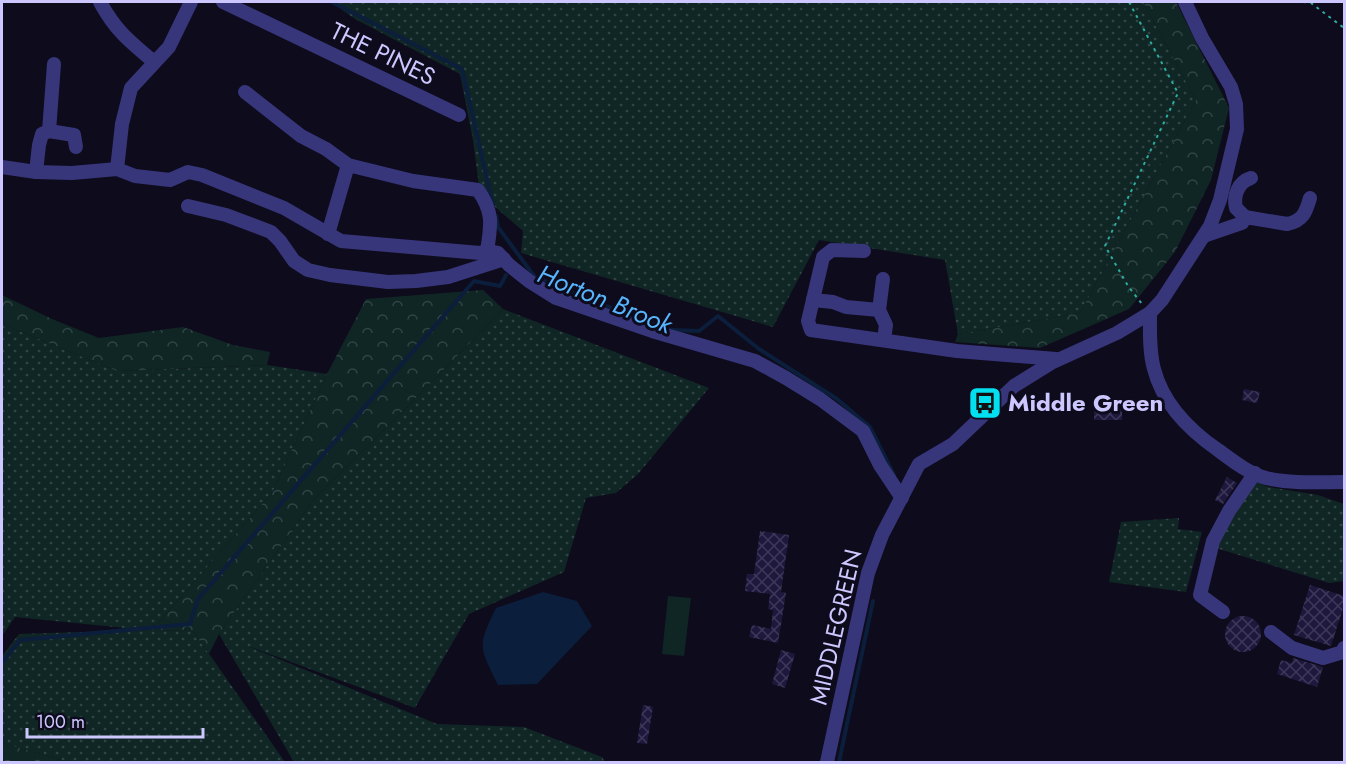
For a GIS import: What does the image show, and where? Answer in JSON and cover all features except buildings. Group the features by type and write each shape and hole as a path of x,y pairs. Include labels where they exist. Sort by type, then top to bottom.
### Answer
{"street":[{"path":"100,2 123,37 154,62"},
{"path":"117,169 122,124 131,87 169,47 191,2"},
{"name":"THE PINES","path":"223,2 459,116"},
{"name":"MIDDLEGREEN","path":"827,762 867,573 882,535 919,464 953,444 1014,386 1058,359 1117,333 1150,313 1162,300 1204,236 1220,200 1229,166 1237,129 1236,104 1231,87 1202,38 1185,2"},
{"path":"49,131 54,64"},
{"path":"244,92 301,136 326,149 348,165 413,181 478,190 486,202 492,220 496,254"},
{"path":"36,172 42,134 49,131 74,135 76,147"},
{"path":"328,234 348,165"},
{"path":"2,167 36,172 72,173 117,169 135,176 170,180 188,172 202,175 284,208 341,241 496,254 529,280 556,297 652,331 755,361 786,378 820,399 863,431 880,465 902,498"},
{"path":"1251,178 1239,186 1235,199 1236,208 1245,217 1293,223 1304,215 1310,198"},
{"path":"188,206 226,215 271,232 294,261 308,270 330,275 388,282 448,277 496,254"},
{"path":"1204,236 1242,223 1245,217"},
{"path":"864,251 838,250 826,253 823,257 808,321 811,330 957,351 1058,359"},
{"path":"883,279 879,310 886,325 884,340"},
{"path":"813,300 833,302 846,307 879,310"},
{"path":"1150,313 1153,367 1162,393 1200,438 1240,466 1266,478 1312,483 1344,482"},
{"path":"1223,612 1200,595 1213,541 1239,495 1255,473"},
{"path":"1271,632 1292,648 1323,658 1343,652 1344,648"}],"path":[{"path":"1129,2 1178,93 1106,246 1128,286 1150,313"},
{"path":"1303,2 1311,3 1344,28"}],"green space":[{"path":"331,2 1143,2 1196,100 1080,313 958,334 945,260 819,240 773,327 521,253 523,231 480,194 473,140 460,74 355,19"},
{"path":"1143,2 1176,2 1229,108 1211,180 1175,252 1129,309 1040,348 955,342 958,334 1080,313 1196,100"},
{"path":"483,290 503,309 314,499 219,634 209,654 193,631 152,630 272,493 327,374 366,299"},
{"path":"2,295 99,338 183,327 233,345 270,352 267,365 117,371 2,324"},
{"path":"503,309 709,388 639,473 616,493 586,498 564,572 469,614 415,708 245,645 437,724 524,727 602,757 605,762 294,762 219,634 314,499"},
{"path":"2,324 117,371 267,365 327,374 272,493 152,630 193,631 285,762 69,762 2,743 2,656 19,634 145,630 15,617 2,636"},
{"path":"1253,481 1269,487 1318,495 1344,504 1344,581 1329,583 1216,548"},
{"path":"1179,518 1178,529 1202,532 1186,592 1109,582 1121,522"},
{"path":"668,596 691,598 684,656 662,654"},
{"path":"2,743 69,762 2,762"}],"water":[{"path":"543,592 577,601 592,626 537,684 498,685 483,647 483,639 496,608"}],"waterway":[{"name":"Horton Brook","path":"332,2 462,69 493,206"},
{"name":"Horton Brook","path":"496,216 498,227 534,276 671,330 699,331 718,316 759,349 837,399 870,427 894,475"},
{"path":"2,663 20,640 190,624 198,599 474,281 500,286 506,275"},
{"name":"Horton Brook","path":"839,762 873,601"}],"place":[{"name":"Middle Green","path":"985,403"}]}
